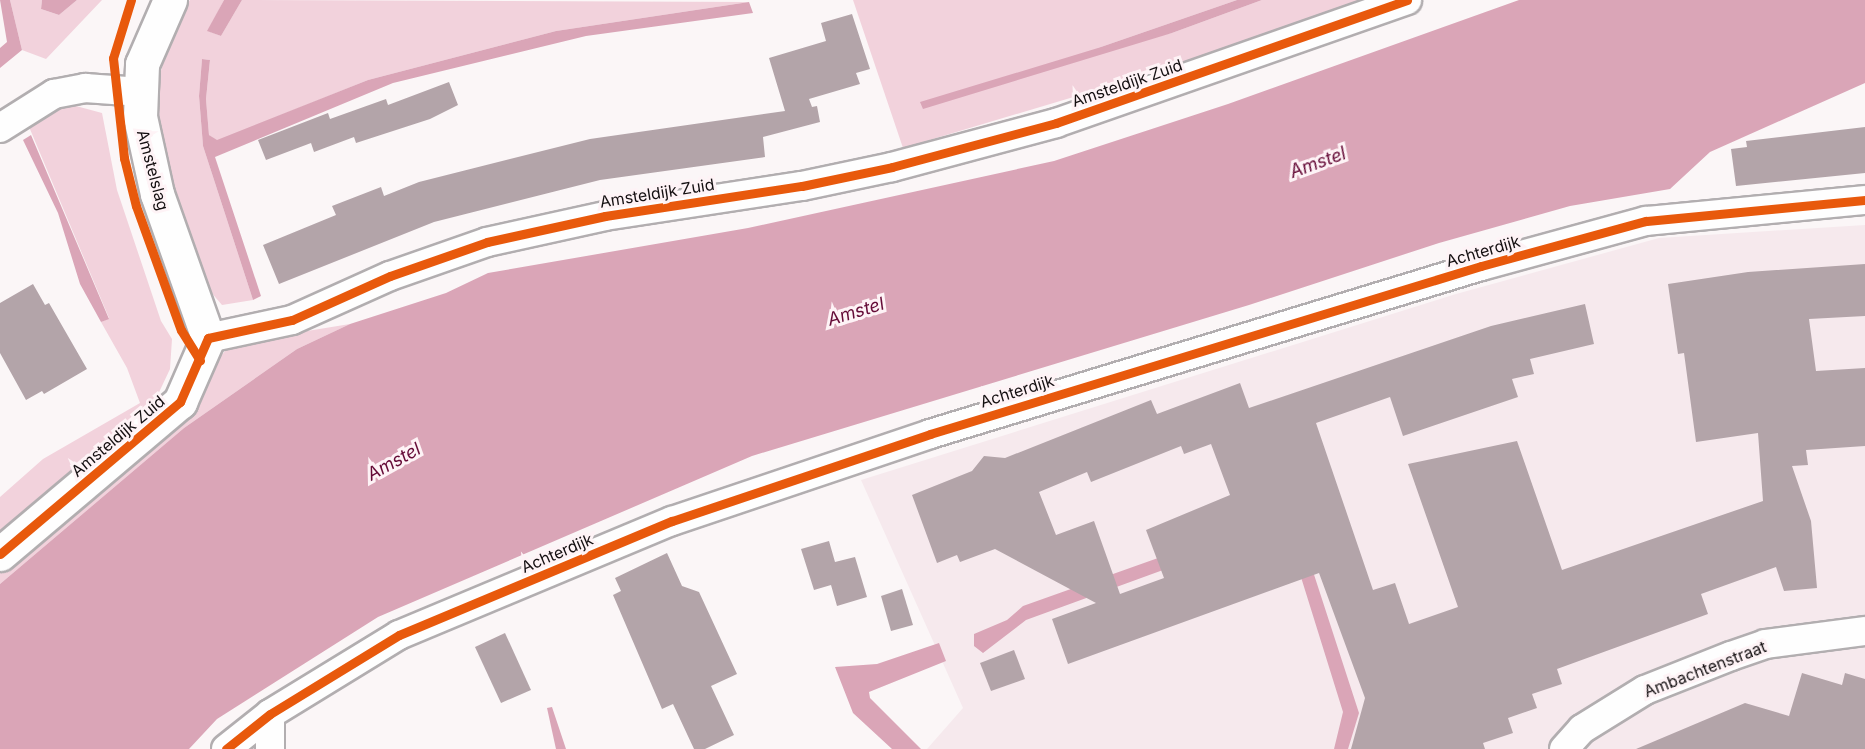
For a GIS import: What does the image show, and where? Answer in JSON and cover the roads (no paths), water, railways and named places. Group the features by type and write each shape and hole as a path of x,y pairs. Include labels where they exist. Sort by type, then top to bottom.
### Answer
{"street":[{"name":"Amstelslag","path":"170,0 145,56 141,92 144,145 157,194 208,338"},
{"name":"Amsteldijk Zuid","path":"0,554 180,402 208,338 292,320 390,276 487,242 605,216 802,186 892,167 1056,123 1407,0"},
{"path":"0,128 54,94 85,88 141,92"},
{"name":"Achterdijk","path":"226,749 270,714 399,635 672,521 930,434 1481,266 1646,221 1865,200"},
{"name":"Ambachtenstraat","path":"1564,749 1582,729 1645,690 1720,660 1766,644 1865,631"},
{"path":"270,714 270,749"}],"water":[{"path":"0,0 10,0 22,50 0,68 0,48 7,42"},
{"path":"42,0 77,0 59,15 41,9"},
{"path":"224,0 242,0 221,36 207,31"},
{"path":"1237,0 1262,0 1172,33 923,109 920,102 1098,48"},
{"name":"Amstel","path":"1519,0 1865,0 1865,83 1710,152 1670,189 1570,206 1439,243 1249,305 752,456 378,617 217,719 189,749 0,749 0,584 184,428 297,349 350,324 446,293 488,273 748,228 1054,161 1228,104"},
{"path":"749,2 753,13 586,36 393,83 215,157 261,296 253,300 203,146 199,96 202,59 210,60 206,99 209,135 217,140 368,80 556,31"},
{"path":"31,135 109,319 101,322 80,284 58,213 23,140"},
{"path":"1293,510 1359,713 1348,749 1334,749 1343,712 1286,529 1281,527 1026,620 983,653 974,646 974,634 1007,620 1023,606"},
{"path":"939,643 946,661 869,692 870,698 921,749 892,749 853,713 835,667 877,664"},
{"path":"552,707 566,749 556,749 547,708"}]}
